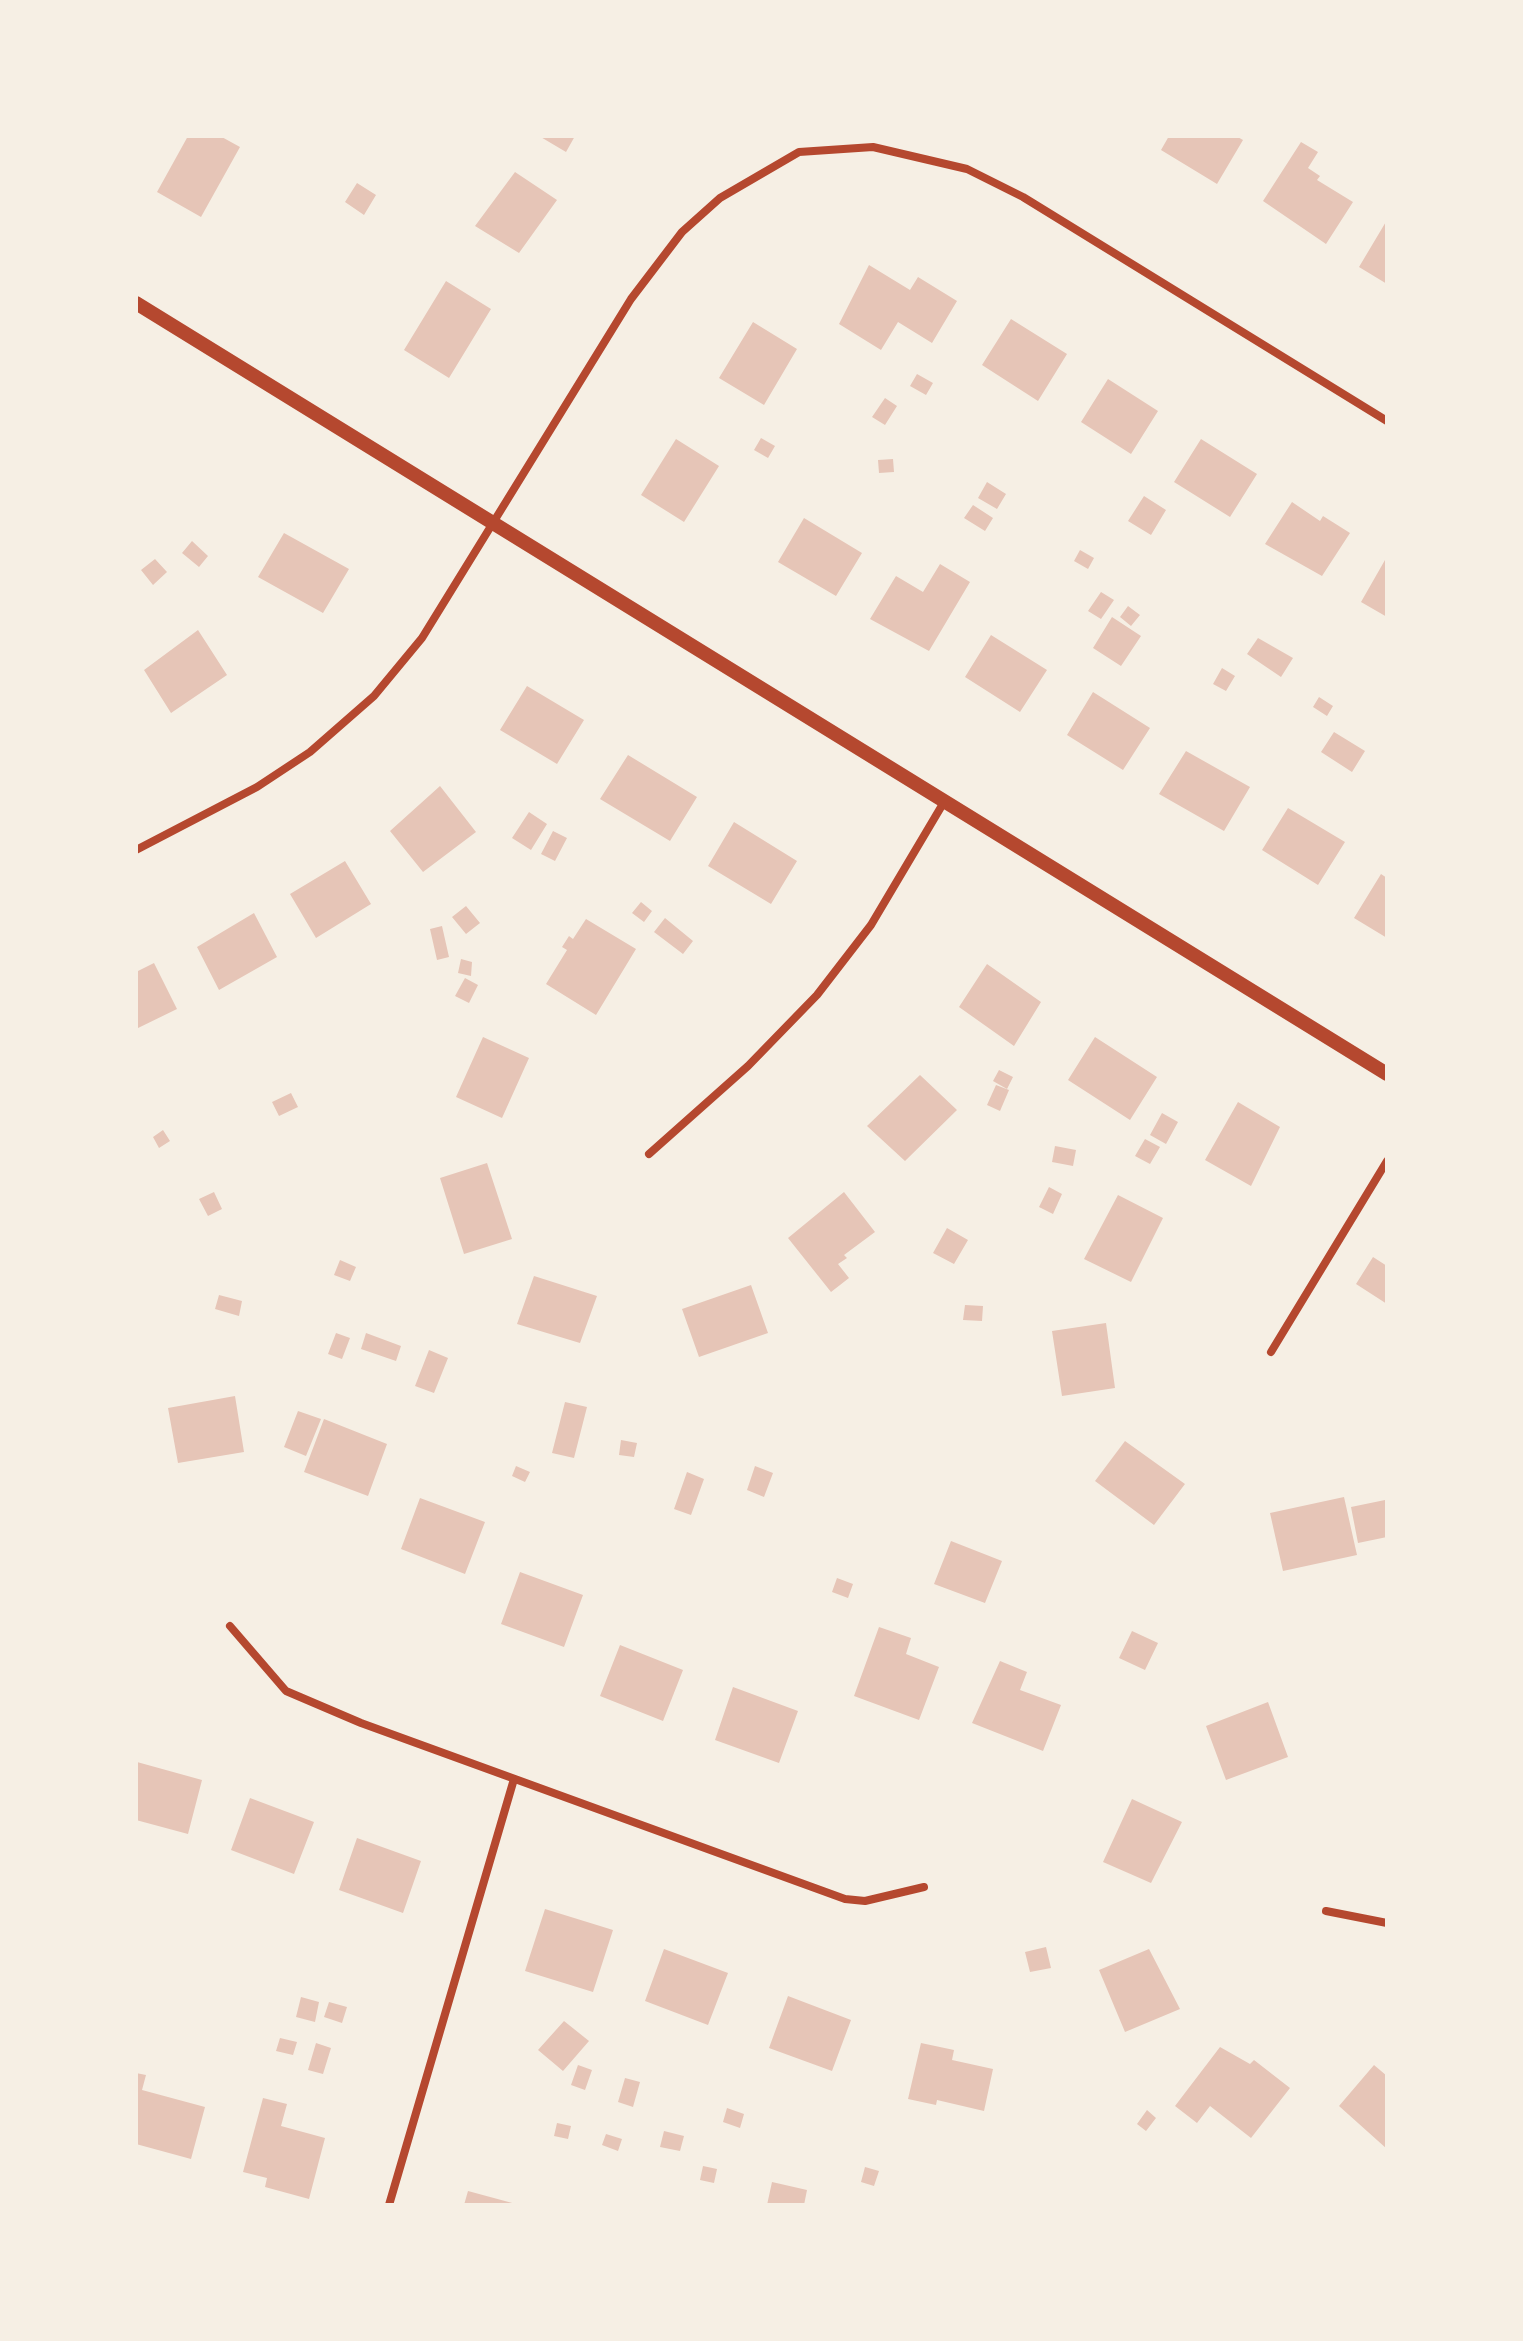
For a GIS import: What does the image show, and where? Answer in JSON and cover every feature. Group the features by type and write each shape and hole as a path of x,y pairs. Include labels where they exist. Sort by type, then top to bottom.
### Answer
{"street":[{"path":"136,850 257,787 310,752 374,696 422,638 631,299 682,232 720,198 799,152 873,147 967,169 1023,197 1387,421"},
{"path":"136,303 1387,1074"},
{"path":"649,1154 748,1066 817,995 871,925 944,802"},
{"path":"1271,1352 1387,1161"},
{"path":"230,1626 286,1691 361,1723 845,1899 865,1901 924,1887"},
{"path":"389,2205 514,1779"},
{"path":"1326,1911 1387,1923"}],"building":[{"path":"188,136 220,136 240,147 201,217 157,192"},
{"path":"539,136 575,136 566,152"},
{"path":"1169,136 1236,136 1243,140 1217,184 1161,150"},
{"path":"1301,142 1318,152 1308,168 1320,176 1317,180 1353,202 1326,244 1263,201"},
{"path":"515,172 557,200 519,253 475,226"},
{"path":"357,183 376,195 364,215 345,202"},
{"path":"1387,220 1387,284 1359,267"},
{"path":"869,265 910,290 918,277 957,301 932,343 898,322 881,350 839,324"},
{"path":"446,281 491,309 449,378 404,350"},
{"path":"1011,319 1067,354 1038,401 982,365"},
{"path":"753,322 797,349 764,405 719,378"},
{"path":"917,374 933,383 926,395 910,386"},
{"path":"1108,379 1158,411 1131,454 1081,422"},
{"path":"885,398 897,406 885,425 872,417"},
{"path":"761,438 775,446 768,458 754,450"},
{"path":"676,439 719,466 684,522 641,495"},
{"path":"1201,439 1257,474 1230,517 1174,482"},
{"path":"893,459 894,472 879,473 878,460"},
{"path":"987,482 1006,494 997,509 978,498"},
{"path":"1144,496 1166,510 1151,535 1128,521"},
{"path":"1292,502 1320,521 1323,516 1350,533 1322,576 1265,544"},
{"path":"973,505 993,518 985,531 964,518"},
{"path":"804,518 862,553 836,596 778,562"},
{"path":"284,533 349,569 323,613 258,577"},
{"path":"192,541 208,556 199,567 182,553"},
{"path":"1080,550 1094,558 1088,569 1074,561"},
{"path":"155,559 167,572 153,585 141,570"},
{"path":"1385,560 1387,562 1387,617 1361,602"},
{"path":"940,564 970,582 929,651 870,619 896,576 923,592"},
{"path":"1101,592 1114,600 1101,619 1088,611"},
{"path":"1128,606 1140,615 1131,626 1120,617"},
{"path":"1112,617 1141,636 1121,666 1093,648"},
{"path":"198,630 227,675 171,713 144,670"},
{"path":"991,635 1047,670 1020,712 965,677"},
{"path":"1258,638 1293,658 1281,677 1247,654"},
{"path":"1222,668 1235,676 1226,691 1213,684"},
{"path":"527,686 584,720 557,764 500,730"},
{"path":"1093,692 1150,728 1123,770 1067,735"},
{"path":"1319,697 1333,706 1327,716 1313,707"},
{"path":"1334,732 1365,751 1352,772 1321,752"},
{"path":"1186,751 1250,787 1224,831 1159,794"},
{"path":"628,755 697,797 670,841 600,799"},
{"path":"440,786 476,832 423,872 390,831"},
{"path":"1288,808 1345,842 1318,885 1262,850"},
{"path":"529,812 547,824 531,850 512,838"},
{"path":"734,822 797,861 771,904 708,866"},
{"path":"553,831 567,838 555,861 541,854"},
{"path":"345,861 371,904 316,938 290,894"},
{"path":"1381,874 1387,878 1387,938 1354,918"},
{"path":"641,902 652,911 644,922 632,913"},
{"path":"466,906 480,923 466,934 452,917"},
{"path":"254,913 277,957 219,990 197,947"},
{"path":"665,918 693,941 683,954 654,932"},
{"path":"586,919 636,949 596,1015 546,984 567,950 562,947 569,936 573,939"},
{"path":"442,926 449,957 437,960 430,929"},
{"path":"461,959 472,962 471,976 458,973"},
{"path":"154,963 177,1009 136,1029 136,972"},
{"path":"987,964 1041,1002 1014,1046 959,1007"},
{"path":"465,978 478,985 469,1003 455,996"},
{"path":"483,1037 529,1058 502,1118 456,1097"},
{"path":"1095,1037 1157,1077 1130,1120 1068,1080"},
{"path":"999,1070 1013,1077 1007,1089 993,1081"},
{"path":"920,1075 957,1110 905,1161 867,1126"},
{"path":"996,1085 1009,1090 1000,1111 987,1105"},
{"path":"291,1093 298,1107 279,1116 272,1102"},
{"path":"1238,1102 1280,1127 1251,1186 1205,1160"},
{"path":"1162,1113 1178,1122 1166,1144 1150,1135"},
{"path":"163,1130 170,1141 159,1148 153,1137"},
{"path":"1145,1139 1160,1147 1150,1164 1135,1156"},
{"path":"1055,1146 1076,1150 1073,1166 1052,1162"},
{"path":"487,1163 512,1239 464,1254 440,1178"},
{"path":"1049,1187 1062,1194 1053,1214 1039,1207"},
{"path":"214,1192 222,1209 208,1216 199,1199"},
{"path":"844,1192 875,1232 844,1255 847,1258 838,1264 849,1278 831,1292 788,1238"},
{"path":"1118,1195 1163,1218 1131,1282 1084,1259"},
{"path":"947,1228 968,1240 954,1264 933,1253"},
{"path":"1373,1257 1387,1266 1387,1304 1356,1284"},
{"path":"340,1260 356,1267 350,1281 334,1275"},
{"path":"534,1276 597,1296 580,1343 517,1324"},
{"path":"751,1285 768,1333 699,1357 682,1309"},
{"path":"219,1295 242,1301 239,1316 215,1309"},
{"path":"965,1305 983,1306 982,1321 963,1320"},
{"path":"1106,1323 1115,1388 1062,1396 1052,1331"},
{"path":"336,1333 350,1338 342,1359 328,1354"},
{"path":"366,1333 401,1346 396,1361 361,1349"},
{"path":"429,1350 448,1358 434,1393 415,1386"},
{"path":"235,1396 244,1452 178,1463 168,1408"},
{"path":"565,1402 587,1407 574,1458 552,1453"},
{"path":"298,1411 321,1419 306,1456 284,1447"},
{"path":"324,1419 387,1444 368,1496 304,1472"},
{"path":"621,1440 637,1443 634,1457 619,1455"},
{"path":"1125,1441 1185,1484 1154,1525 1095,1481"},
{"path":"516,1466 530,1472 525,1482 512,1476"},
{"path":"755,1466 773,1473 764,1497 747,1490"},
{"path":"687,1472 704,1479 691,1515 674,1509"},
{"path":"1344,1497 1357,1555 1283,1571 1270,1513"},
{"path":"420,1498 485,1522 465,1574 401,1549"},
{"path":"1385,1500 1387,1537 1358,1543 1351,1507"},
{"path":"951,1541 1002,1561 985,1603 934,1584"},
{"path":"520,1572 583,1595 564,1647 501,1624"},
{"path":"837,1578 853,1584 848,1598 832,1592"},
{"path":"879,1627 911,1638 906,1654 939,1667 919,1720 854,1696"},
{"path":"1132,1631 1158,1643 1145,1670 1119,1658"},
{"path":"620,1645 683,1670 663,1721 600,1696"},
{"path":"1000,1661 1027,1672 1020,1690 1061,1705 1043,1751 972,1723"},
{"path":"733,1687 798,1711 779,1763 715,1740"},
{"path":"1268,1702 1288,1757 1226,1780 1206,1726"},
{"path":"137,1762 202,1780 188,1834 136,1820"},
{"path":"250,1798 314,1822 294,1874 231,1850"},
{"path":"1132,1799 1182,1822 1151,1883 1103,1862"},
{"path":"357,1838 421,1861 403,1913 339,1890"},
{"path":"545,1909 613,1930 593,1992 525,1971"},
{"path":"1046,1947 1051,1968 1030,1972 1025,1952"},
{"path":"664,1949 728,1973 708,2025 645,2001"},
{"path":"1149,1949 1180,2009 1125,2032 1099,1970"},
{"path":"788,1996 851,2020 832,2071 769,2048"},
{"path":"301,1997 319,2002 315,2022 296,2017"},
{"path":"329,2002 347,2007 342,2023 324,2017"},
{"path":"564,2021 589,2041 563,2071 538,2050"},
{"path":"280,2038 297,2042 293,2055 276,2051"},
{"path":"316,2043 331,2048 323,2074 308,2070"},
{"path":"921,2043 954,2050 952,2060 993,2069 984,2111 937,2100 936,2105 908,2099"},
{"path":"1220,2047 1250,2064 1254,2060 1290,2088 1251,2138 1210,2106 1197,2123 1175,2106"},
{"path":"578,2065 592,2070 585,2090 571,2085"},
{"path":"1374,2065 1387,2076 1387,2149 1339,2106"},
{"path":"136,2073 146,2075 142,2090 205,2107 191,2159 136,2144"},
{"path":"625,2078 640,2082 633,2107 618,2102"},
{"path":"263,2098 287,2104 281,2126 325,2138 309,2199 265,2187 267,2178 243,2172"},
{"path":"727,2108 744,2114 740,2128 723,2122"},
{"path":"1147,2110 1156,2118 1146,2131 1137,2124"},
{"path":"557,2123 571,2126 568,2139 554,2136"},
{"path":"664,2131 684,2136 680,2151 660,2147"},
{"path":"606,2134 622,2139 618,2151 602,2145"},
{"path":"703,2166 717,2169 714,2183 700,2180"},
{"path":"865,2167 879,2171 874,2186 861,2182"},
{"path":"772,2182 807,2190 804,2205 767,2205"},
{"path":"468,2191 516,2204 516,2205 464,2205"}]}
